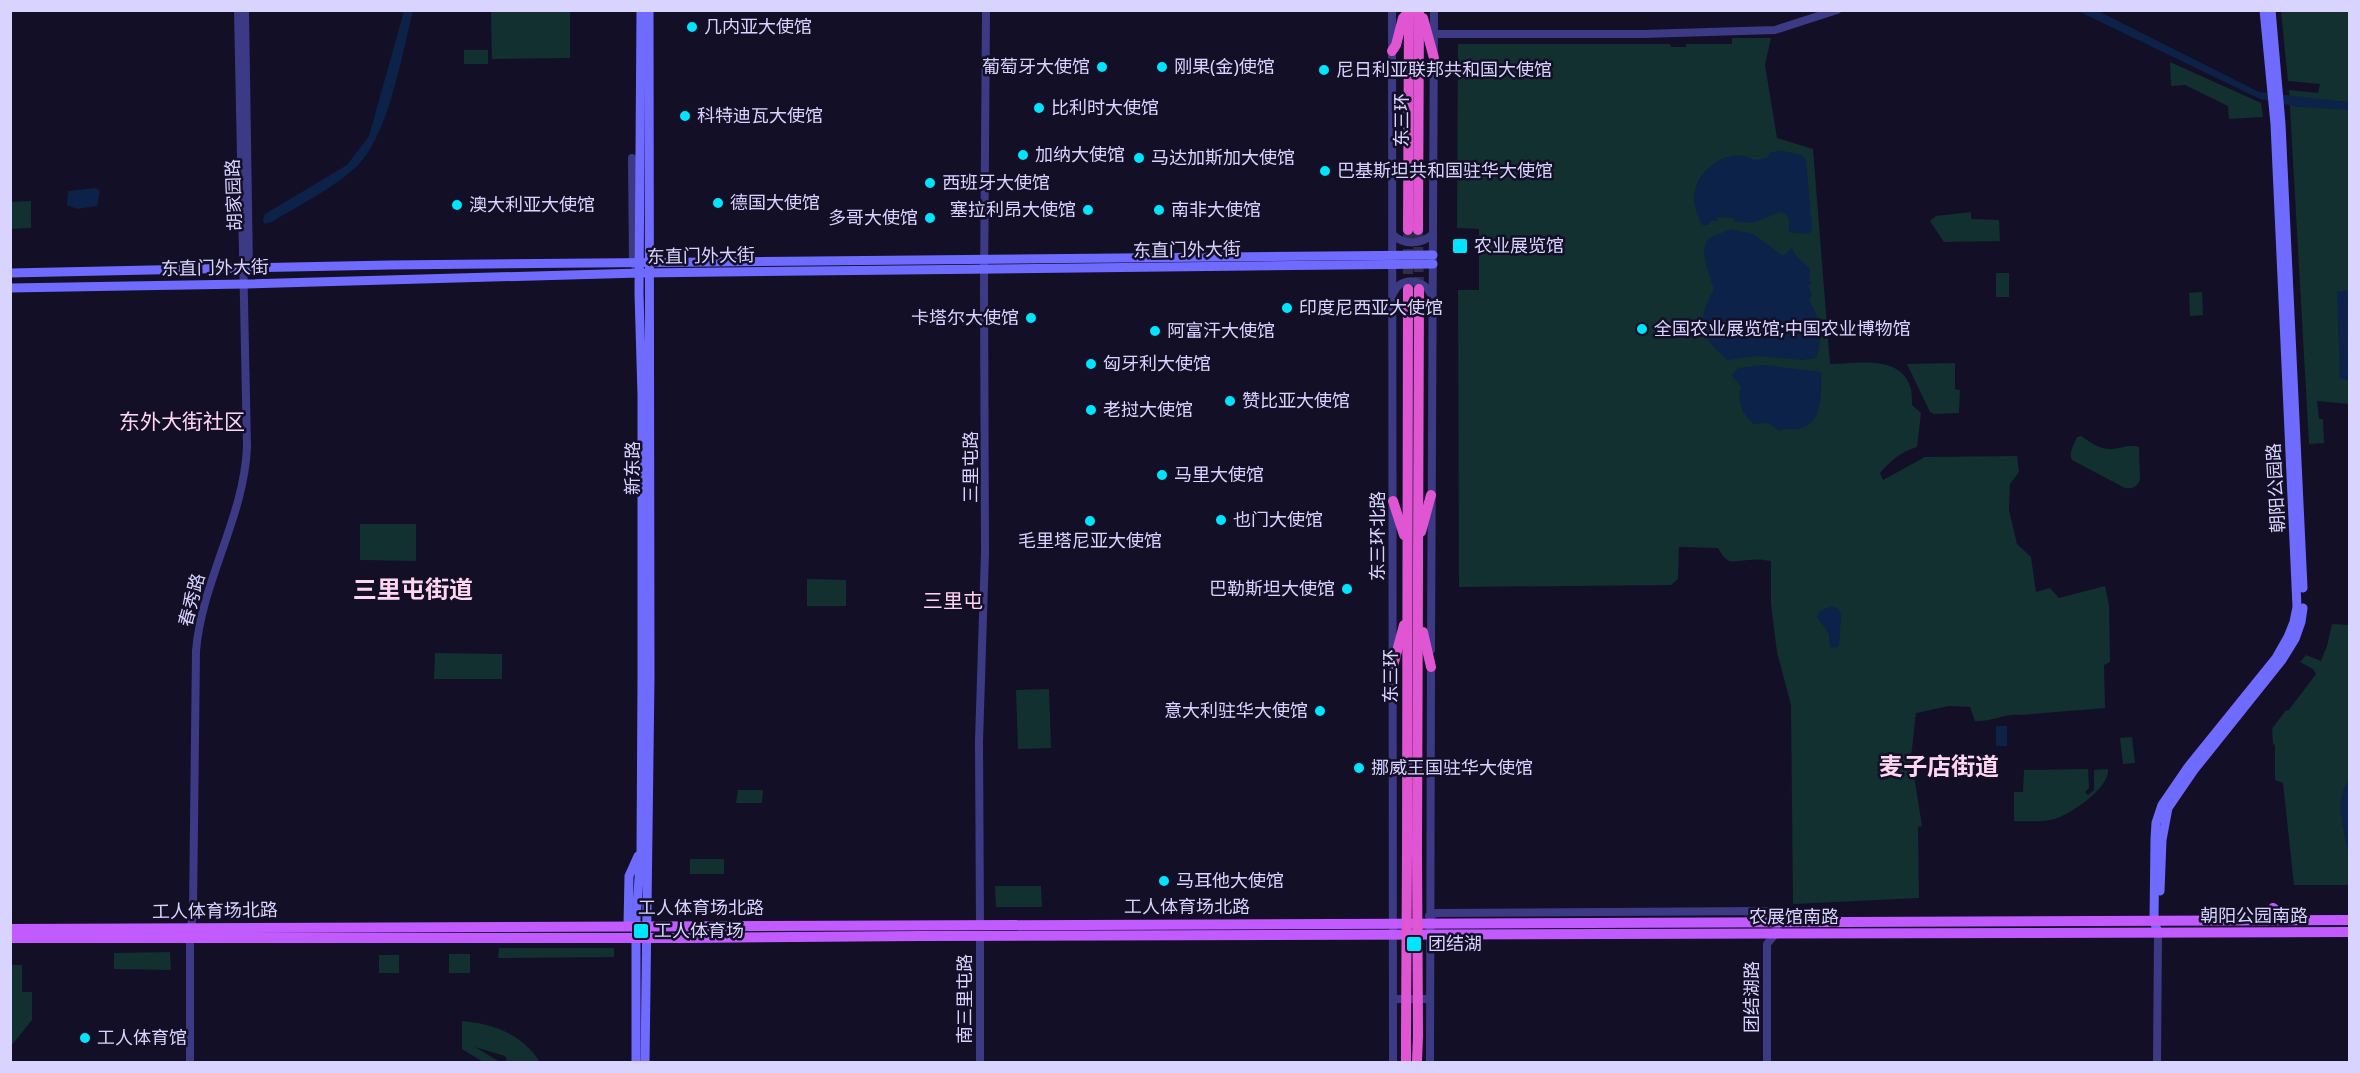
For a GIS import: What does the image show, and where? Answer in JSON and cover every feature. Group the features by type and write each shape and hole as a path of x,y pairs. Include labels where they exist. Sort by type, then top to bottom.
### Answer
{"highway":[{"path":"1392,51 1396,45 1403,18 1414,11 1434,58"},
{"name":"东三环","path":"1413,230 1414,11"},
{"name":"东三环","path":"1413,289 1412,1035 1417,1062"},
{"path":"1413,547 1431,495"},
{"path":"1393,501 1413,547"},
{"path":"1413,610 1431,667"},
{"path":"1393,666 1413,610"},
{"name":"东三环","path":"1406,1062 1412,1035"}],"main road":[{"name":"新东路","path":"637,925 629,876 641,852 643,514 641,10"},
{"name":"新东路","path":"637,925 650,688 642,267 649,10"},
{"name":"朝阳公园路","path":"2264,10 2275,86"},
{"name":"朝阳公园路","path":"2158,933 2162,840 2168,808 2188,778 2282,660 2295,639 2303,607 2271,10"},
{"name":"东直门外大街","path":"10,273 1433,259"},
{"name":"东直门外大街","path":"10,288 244,284 642,267"},
{"path":"2273,908 2289,920"},
{"name":"农展馆南路","path":"1392,922 1429,919 1780,922 2157,921"},
{"name":"朝阳公园南路","path":"2157,921 2349,920"},
{"name":"工人体育场北路","path":"10,929 640,937 1392,922"},
{"name":"工人体育场北路","path":"10,938 191,932 637,925 1430,935"},
{"path":"637,925 640,937 645,1062"},
{"name":"朝阳公园南路","path":"2158,933 2349,932"},
{"name":"农展馆南路","path":"1430,935 2158,933"},
{"path":"636,1062 640,937"}],"street":[{"name":"胡家园路","path":"238,10 247,269"},
{"name":"胡家园路","path":"244,10 247,269 244,284"},
{"name":"三里屯路","path":"980,930 980,705 986,553 986,10"},
{"name":"东三环北路","path":"1392,10 1393,1062"},
{"path":"1430,1062 1434,10"},
{"path":"1434,34 1775,30 1838,10"},
{"name":"新东路","path":"632,158 642,267"},
{"path":"1393,235 1399,240 1410,242 1427,240 1433,234"},
{"path":"1393,297 1396,286 1402,282 1411,281 1425,285 1430,290 1432,298"},
{"name":"春秀路","path":"190,1062 198,625 240,498 246,473 244,284"},
{"path":"1392,869 1430,868"},
{"name":"团结湖路","path":"1767,1062 1767,944 1776,934 1780,922"},
{"name":"南三里屯路","path":"980,930 980,1062"},
{"path":"2157,1062 2158,933"},
{"path":"1393,999 1430,999"}],"green space":[{"path":"491,11 570,11 570,58 492,59"},
{"path":"2281,11 2349,11 2349,404 2317,401 2319,419 2323,419 2324,443 2309,444 2289,90 2318,93 2320,84 2288,81"},
{"name":"全国农业展览馆;中国农业博物馆","path":"1732,38 1771,38 1765,65 1777,138 1813,149 1830,364 1875,363 1896,369 1910,386 1912,405 1921,413 1917,447 1901,454 1888,464 1880,473 1883,480 1925,457 2017,456 2019,472 2010,484 2009,510 2017,544 2031,557 2036,592 2050,588 2059,598 2105,586 2109,605 2110,662 2104,665 2105,708 2009,715 1982,721 1975,721 1970,707 1949,706 1916,713 1911,757 1922,826 1918,827 1919,898 1793,904 1791,705 1777,652 1771,604 1771,561 1732,562 1725,558 1718,548 1679,547 1678,579 1671,585 1459,587 1458,290 1479,290 1479,229 1457,228 1458,44 1670,44 1671,47 1686,47 1686,44 1732,44"},
{"path":"464,50 488,50 488,64 464,64"},
{"path":"2170,62 2261,103 2263,117 2229,119 2228,106 2185,85 2171,86"},
{"path":"31,201 31,228 11,229 11,202"},
{"path":"1971,212 1971,219 1999,220 2000,241 1944,242 1930,221 1936,216"},
{"path":"1996,273 2009,273 2009,297 1996,297"},
{"path":"2202,292 2203,315 2190,316 2189,293"},
{"path":"1955,363 1955,389 1960,390 1959,413 1934,414 1930,412 1907,364"},
{"path":"2081,436 2094,445 2106,449 2139,447 2140,480 2137,484 2132,488 2125,488 2072,460 2072,449 2077,437"},
{"path":"360,524 416,524 416,561 360,560"},
{"path":"807,579 846,580 846,606 807,606"},
{"path":"2332,624 2349,625 2349,885 2294,885 2283,783 2275,780 2275,745 2272,729 2316,674 2313,669 2300,662 2306,655 2321,661"},
{"path":"435,653 502,654 502,679 434,679"},
{"path":"1049,689 1051,748 1018,749 1016,690"},
{"path":"2132,737 2135,763 2123,764 2120,738"},
{"path":"2088,769 2089,788 2085,792 2088,795 2094,790 2094,770 2108,769 2104,783 2083,803 2055,819 2014,821 2014,792 2023,792 2024,770"},
{"path":"738,790 763,790 762,803 736,803"},
{"path":"690,859 724,859 724,874 690,874"},
{"path":"995,886 1041,886 1042,907 996,907"},
{"path":"499,948 614,948 614,957 498,958"},
{"path":"170,952 171,970 114,969 114,953"},
{"path":"449,954 470,954 470,973 449,973"},
{"path":"379,955 399,955 399,973 379,973"},
{"path":"11,965 22,965 22,992 32,992 32,1020 11,1046"},
{"path":"462,1021 506,1032 525,1044 540,1062 504,1062 507,1059 505,1056 475,1047 500,1062 483,1062 462,1049"}],"water":[{"path":"404,11 413,11 399,71 386,115 368,152 357,166 338,182 272,222 264,224 265,214 347,165 369,136"},
{"path":"2078,11 2098,11 2259,92 2349,102 2349,110 2298,107 2260,99"},
{"path":"1783,151 1801,155 1806,159 1812,230 1808,234 1789,232 1789,219 1781,212 1752,223 1718,217 1717,221 1710,221 1709,225 1702,225 1695,209 1694,198 1700,178 1707,170 1724,158 1734,155 1754,160 1767,158 1771,152"},
{"path":"96,188 100,191 97,206 77,209 67,205 68,191"},
{"path":"1731,229 1753,234 1783,256 1792,248 1796,256 1810,269 1809,281 1813,283 1808,285 1812,294 1809,301 1820,329 1820,344 1816,358 1802,360 1757,356 1728,360 1712,345 1704,329 1703,320 1704,311 1714,290 1704,249 1709,239"},
{"path":"2337,291 2349,291 2349,380 2340,379"},
{"path":"1765,365 1821,372 1820,403 1815,418 1810,424 1800,429 1780,431 1768,423 1754,424 1746,416 1740,403 1741,387 1732,375 1738,368"},
{"path":"1832,606 1838,609 1841,615 1839,646 1835,648 1830,647 1829,634 1817,617 1820,611"},
{"path":"1996,726 2007,726 2007,746 1996,746"},
{"path":"2349,780 2349,854 2341,806 2344,788"}],"tunnel":[{"path":"1408,230 1408,289"},
{"path":"1418,232 1419,289"}],"place":[{"name":"几内亚大使馆","path":"692,27"},
{"name":"葡萄牙大使馆","path":"1102,67"},
{"name":"刚果(金)使馆","path":"1162,67"},
{"name":"尼日利亚联邦共和国大使馆","path":"1324,70"},
{"name":"比利时大使馆","path":"1039,108"},
{"name":"科特迪瓦大使馆","path":"685,116"},
{"name":"加纳大使馆","path":"1023,155"},
{"name":"马达加斯加大使馆","path":"1139,158"},
{"name":"巴基斯坦共和国驻华大使馆","path":"1325,171"},
{"name":"西班牙大使馆","path":"930,183"},
{"name":"德国大使馆","path":"718,203"},
{"name":"澳大利亚大使馆","path":"457,205"},
{"name":"塞拉利昂大使馆","path":"1088,210"},
{"name":"南非大使馆","path":"1159,210"},
{"name":"多哥大使馆","path":"930,218"},
{"name":"农业展览馆","path":"1460,246"},
{"name":"印度尼西亚大使馆","path":"1287,308"},
{"name":"卡塔尔大使馆","path":"1031,318"},
{"name":"全国农业展览馆;中国农业博物馆","path":"1642,329"},
{"name":"阿富汗大使馆","path":"1155,331"},
{"name":"匈牙利大使馆","path":"1091,364"},
{"name":"赞比亚大使馆","path":"1230,401"},
{"name":"老挝大使馆","path":"1091,410"},
{"name":"马里大使馆","path":"1162,475"},
{"name":"也门大使馆","path":"1221,520"},
{"name":"毛里塔尼亚大使馆","path":"1090,521"},
{"name":"巴勒斯坦大使馆","path":"1347,589"},
{"name":"意大利驻华大使馆","path":"1320,711"},
{"name":"挪威王国驻华大使馆","path":"1359,768"},
{"name":"马耳他大使馆","path":"1164,881"},
{"name":"工人体育场","path":"641,931"},
{"name":"团结湖","path":"1414,944"},
{"name":"工人体育馆","path":"85,1038"}],"district":[{"name":"东外大街社区","path":"182,422"},
{"name":"三里屯街道","path":"413,590"},
{"name":"三里屯","path":"953,601"},
{"name":"麦子店街道","path":"1939,767"}]}
